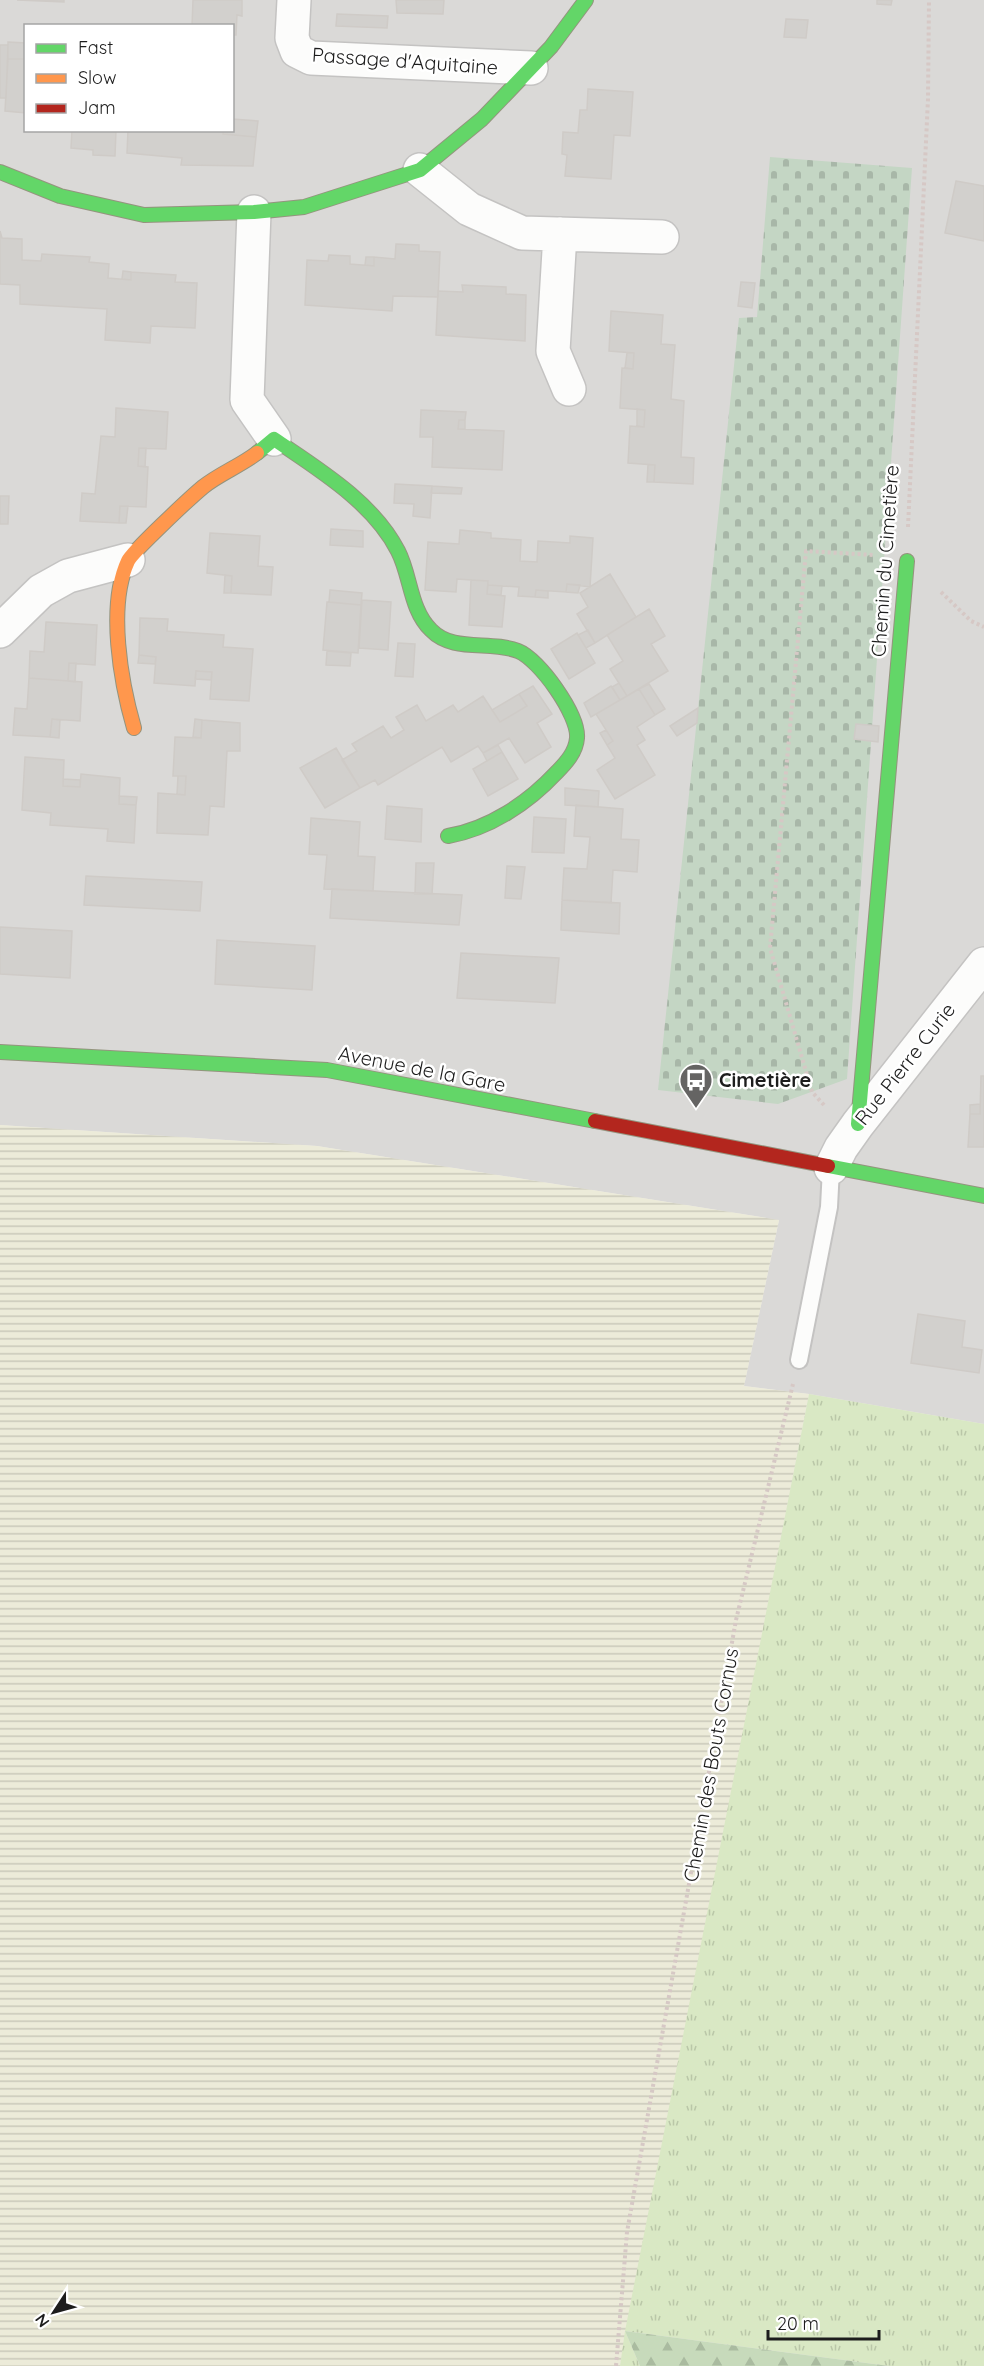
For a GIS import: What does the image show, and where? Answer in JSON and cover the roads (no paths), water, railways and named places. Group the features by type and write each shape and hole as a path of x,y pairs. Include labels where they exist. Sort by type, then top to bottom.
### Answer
{"street":[{"name":"Passage d'Aquitaine","path":"294,0 292,38 297,51 311,58 531,68"},
{"path":"0,172 60,196 144,215 254,212 304,207 420,170 482,119 551,47 586,0"},
{"path":"420,170 469,209 522,233 662,237"},
{"path":"254,212 247,400 274,439 317,469 376,519 398,551 421,614 430,631 448,642 501,646 528,655 539,665 575,722 577,741 572,758 558,774 481,828 448,836"},
{"path":"560,234 553,351 569,389"},
{"path":"0,631 41,591 59,581 128,560 204,486 243,464 274,439"},
{"name":"Chemin du Cimetière","path":"854,1129 907,559"},
{"path":"128,560 119,599 118,657 122,687 134,728"},
{"name":"Rue Pierre Curie","path":"831,1168 854,1129 984,963"},
{"name":"Avenue de la Gare","path":"0,1052 327,1070 984,1196"}],"lane":[{"path":"799,1360 829,1207 831,1168"}],"place":[{"name":"Cimetière","path":"696,1109"}]}
